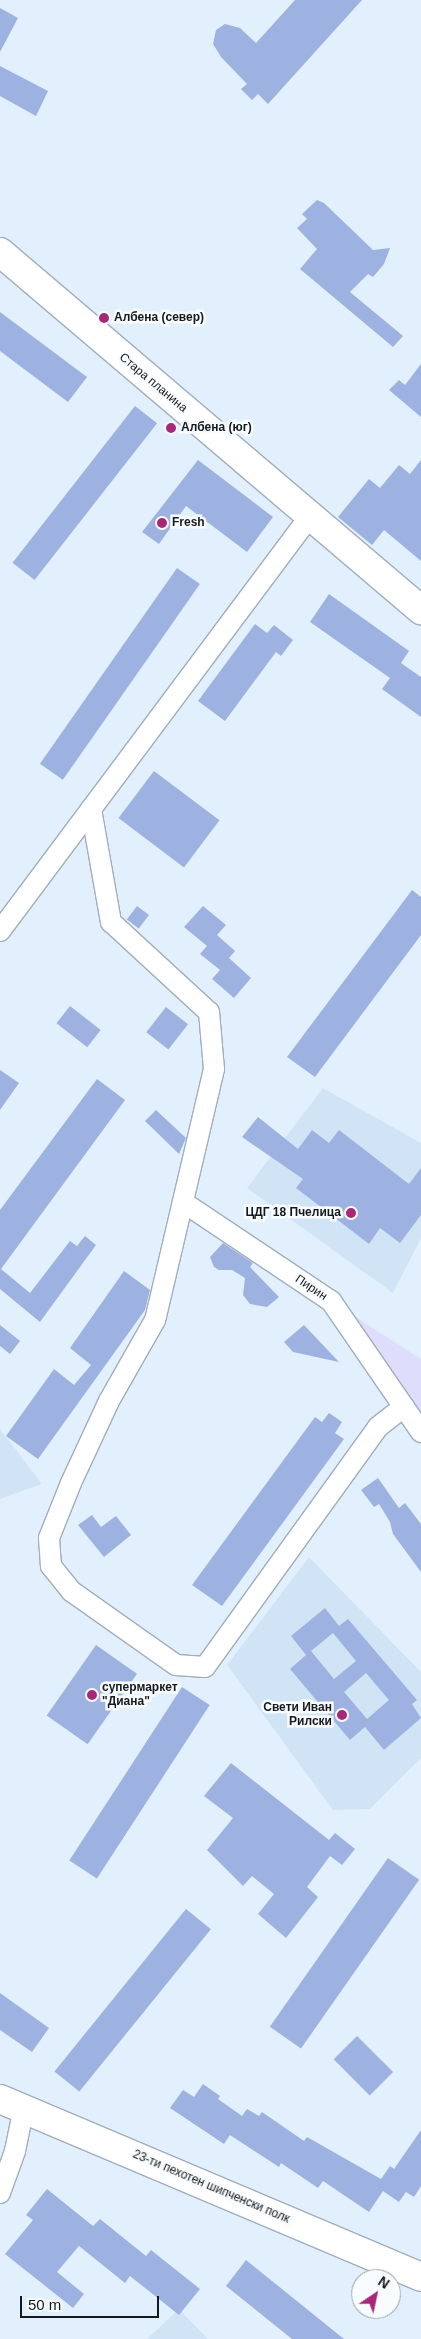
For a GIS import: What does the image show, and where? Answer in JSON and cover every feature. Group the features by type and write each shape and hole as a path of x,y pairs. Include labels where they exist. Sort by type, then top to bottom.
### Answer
{"street":[{"name":"Стара планина","path":"0,252 421,610"},
{"path":"0,931 310,516"},
{"path":"91,809 111,922 209,1012 214,1069 155,1320 109,1401 49,1538 51,1566 71,1591 176,1665 205,1667 378,1427 404,1407"},
{"name":"Пирин","path":"184,1202 331,1301 421,1432"},
{"path":"0,2092 12,2103 15,2151 0,2193"},
{"name":"23-ти пехотен шипченски полк","path":"12,2103 421,2277"}],"shaded area":[{"name":"ЦДГ 18 Пчелица","path":"323,1088 421,1143 421,1238 393,1293 247,1188"},
{"path":"331,1301 421,1359 421,1432"},
{"path":"0,1429 42,1484 0,1499"},
{"name":"Свети Иван Рилски","path":"309,1557 421,1672 421,1758 370,1809 333,1810 227,1665"},
{"path":"179,2309 208,2339 147,2339"}],"building":[{"path":"295,0 362,0 268,104 258,94 252,100 241,89 247,84 221,57 213,44 216,30 225,24 240,28 256,43"},
{"path":"0,8 18,18 0,52"},
{"path":"0,66 48,91 36,116 0,96"},
{"path":"317,200 324,203 373,250 390,248 384,264 373,277 368,274 350,292 403,336 393,347 300,269 317,249 297,228 307,219 302,214"},
{"path":"0,312 87,377 68,402 0,351"},
{"path":"421,364 421,417 389,390 399,380 405,385"},
{"path":"135,406 157,423 35,580 12,563"},
{"path":"198,460 273,517 247,552 186,506 159,544 142,532"},
{"path":"421,460 421,561 384,530 372,545 338,517 369,479 380,488 399,465 410,474"},
{"path":"177,568 200,584 63,780 40,764"},
{"path":"329,594 409,651 401,663 421,677 421,717 382,689 390,678 310,622"},
{"path":"255,624 267,633 274,625 293,640 281,656 276,652 225,721 198,701"},
{"path":"154,771 219,820 184,867 118,818"},
{"path":"412,890 421,897 421,935 315,1077 287,1057"},
{"path":"137,906 149,915 139,929 127,920"},
{"path":"203,906 226,925 217,935 235,951 229,958 251,978 234,998 212,979 220,970 200,954 207,946 184,927"},
{"path":"70,1006 101,1030 87,1047 56,1023"},
{"path":"166,1007 188,1024 168,1049 146,1032"},
{"path":"0,1070 19,1083 0,1110"},
{"path":"97,1079 125,1100 1,1269 30,1293 70,1241 77,1246 85,1236 96,1245 40,1322 0,1289 0,1210"},
{"path":"156,1110 186,1138 179,1154 145,1121"},
{"path":"258,1117 298,1149 312,1130 329,1143 339,1130 409,1184 421,1168 421,1215 400,1243 380,1228 369,1244 296,1188 303,1179 242,1137"},
{"path":"223,1243 253,1263 250,1267 279,1297 267,1307 250,1304 243,1295 245,1278 232,1270 219,1270 214,1267 210,1257"},
{"path":"124,1271 150,1290 145,1310 38,1459 6,1436 54,1369 74,1385 91,1365 70,1348"},
{"path":"0,1325 20,1341 10,1354 0,1346"},
{"path":"304,1325 339,1362 293,1352 284,1342"},
{"path":"329,1413 342,1422 335,1433 344,1439 222,1606 192,1585 315,1417 322,1422"},
{"path":"378,1478 399,1508 405,1503 421,1524 421,1572 393,1534 390,1522 379,1504 374,1507 361,1490"},
{"path":"92,1515 101,1527 116,1516 131,1535 104,1557 78,1525"},
{"path":"325,1608 339,1626 348,1619 417,1700 412,1704 421,1718 384,1750 365,1727 350,1740 290,1669 306,1655 291,1636","holes":["333,1633 356,1661 334,1679 311,1651","366,1673 389,1700 367,1719 344,1692"]},
{"name":"супермаркет \"Диана\"","path":"96,1645 137,1674 88,1744 47,1715"},
{"path":"182,1687 210,1705 97,1879 69,1861"},
{"path":"231,1763 329,1840 335,1833 355,1849 342,1865 330,1856 307,1887 318,1897 286,1938 258,1914 274,1894 252,1876 243,1886 207,1850 233,1818 204,1796"},
{"path":"388,1858 419,1880 301,2049 270,2027"},
{"path":"186,1909 211,1929 79,2092 54,2071"},
{"path":"0,1993 49,2028 32,2052 0,2030"},
{"path":"357,2036 393,2072 370,2095 334,2059"},
{"path":"203,2084 220,2096 218,2099 242,2116 247,2109 259,2116 262,2112 304,2141 307,2137 381,2179 390,2166 394,2169 421,2130 421,2186 414,2197 406,2192 399,2202 383,2191 369,2212 323,2181 318,2188 281,2163 279,2167 230,2135 224,2144 170,2108 183,2090 194,2097"},
{"path":"47,2189 93,2226 100,2219 146,2256 151,2250 200,2289 179,2315 130,2276 125,2283 79,2246 57,2272 84,2294 73,2308 5,2254 33,2220 26,2215"},
{"path":"246,2260 344,2339 292,2339 226,2286"}],"place":[{"name":"Албена (север)","path":"104,318"},
{"name":"Албена (юг)","path":"171,428"},
{"name":"Fresh","path":"162,523"},
{"name":"ЦДГ 18 Пчелица","path":"351,1213"},
{"name":"супермаркет \"Диана\"","path":"92,1695"},
{"name":"Свети Иван Рилски","path":"342,1715"}]}
